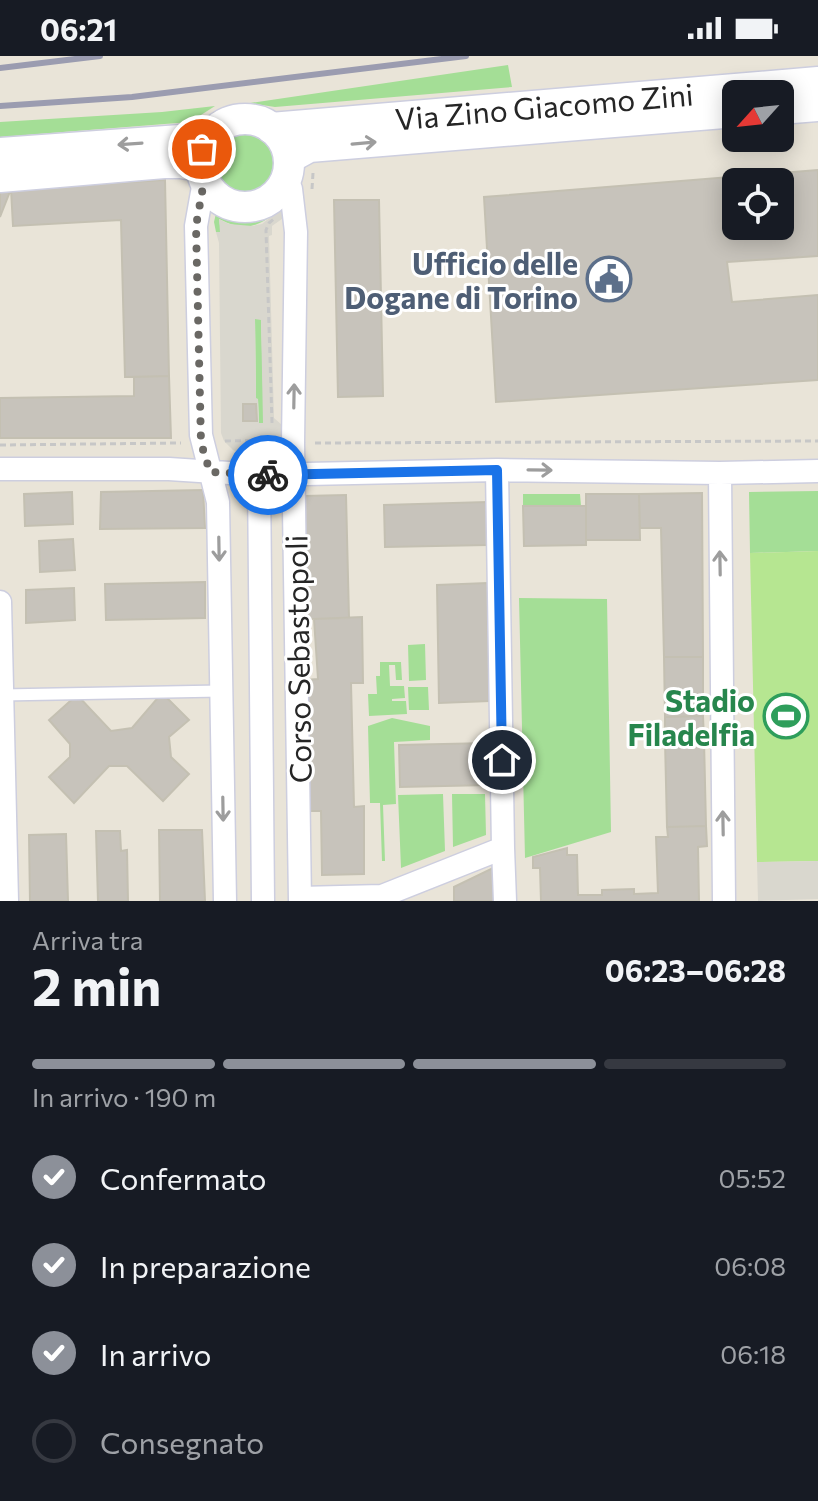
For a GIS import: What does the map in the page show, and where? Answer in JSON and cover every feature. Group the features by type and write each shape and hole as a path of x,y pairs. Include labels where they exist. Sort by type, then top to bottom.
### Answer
{"street":[{"name":"Via Zino Giacomo Zini","path":"271,128 818,82"},
{"path":"794,108 818,106"},
{"name":"Via Zino Giacomo Zini","path":"294,172 722,114"},
{"path":"204,162 210,191 232,206 245,208 270,199 294,172 280,136 259,121 244,118 217,128 204,162 196,226 201,443 218,502 225,901"},
{"path":"0,153 204,162"},
{"path":"0,177 204,162"},
{"name":"Corso Sebastopoli","path":"294,172 293,443 300,900"},
{"path":"0,469 157,468 259,475 497,470 818,471"},
{"path":"497,470 505,901"},
{"path":"720,473 724,901"},
{"name":"Corso Sebastopoli","path":"259,475 263,901"},
{"path":"0,602 7,901"},
{"path":"300,900 382,896 503,848"}],"lane":[{"path":"2,695 221,691"}],"path":[{"path":"293,443 278,432 270,417 266,230 294,172 312,158 312,190 308,194 294,172"},
{"path":"0,445 278,440 293,443 818,441"}],"green space":[{"path":"508,65 512,87 275,107 250,103"},
{"path":"215,106 190,122 0,137 0,122"},
{"path":"244,134 255,136 265,143 272,153 272,175 265,185 255,192 244,194 233,192 223,185 216,175 214,164 216,153 223,143 233,136"},
{"path":"282,203 283,207 268,219 254,225 238,226 219,219 221,232 216,232 214,222 217,209 243,217 266,212"},
{"path":"255,319 261,319 264,423 259,423 256,399"},
{"path":"818,491 818,551 750,553 749,492"},
{"path":"523,494 580,494 581,506 523,506"},
{"name":"Stadio Filadelfia","path":"818,551 818,861 757,862 750,553"},
{"path":"519,598 607,599 611,832 525,858"},
{"path":"425,644 426,680 409,681 408,645"},
{"path":"380,662 401,662 402,680 396,680 395,665 389,665 390,686 404,686 405,698 392,701 406,701 407,714 369,716 368,694 377,694 376,676 380,676"},
{"path":"408,687 428,687 429,710 409,710"},
{"path":"392,718 430,726 430,740 394,742 396,804 383,805 385,861 382,861 380,803 370,803 368,726"},
{"path":"443,794 445,851 401,868 398,795"},
{"path":"452,794 485,794 486,835 453,847"}],"shaded area":[{"path":"283,207 289,214 272,226 272,235 269,236 274,418 282,425 281,439 275,449 241,454 224,441 221,433 219,243 216,232 220,232 219,219 229,224 262,224","holes":["255,319 261,320 263,423 259,423 256,398"]},
{"path":"818,861 818,899 758,901 757,862"}],"building":[{"name":"Ufficio delle Dogane di Torino","path":"818,170 818,256 727,262 732,302 818,295 818,380 496,402 484,197 722,178 722,240 794,240 794,172"},
{"path":"165,180 169,376 125,377 121,220 13,226 11,189"},
{"path":"11,189 0,217 0,191"},
{"path":"334,200 379,200 383,396 338,397"},
{"path":"169,376 171,438 0,438 0,398 134,396 134,377"},
{"path":"243,404 256,404 257,421 243,421"},
{"path":"203,490 205,528 100,529 101,492"},
{"path":"72,492 73,524 25,526 24,494"},
{"path":"702,493 703,657 664,657 661,528 640,528 639,494"},
{"path":"586,494 639,494 640,540 586,540"},
{"path":"346,495 349,618 308,619 304,496"},
{"path":"487,502 487,545 385,547 384,505"},
{"path":"523,506 586,506 586,545 524,546"},
{"path":"73,539 75,570 40,572 39,541"},
{"path":"205,582 205,618 106,620 105,584"},
{"path":"487,583 489,701 439,703 437,585"},
{"path":"74,588 75,620 26,623 26,590"},
{"path":"362,617 363,683 351,683 354,807 364,806 364,874 322,875 321,811 309,811 305,680 318,679 314,619"},
{"path":"664,657 703,657 703,716 665,717"},
{"path":"162,693 189,720 169,737 171,757 189,774 163,801 127,766 109,766 74,803 49,777 70,757 70,744 49,720 77,695 111,731 132,728"},
{"path":"703,716 704,740 665,740 665,717"},
{"path":"665,740 704,740 706,826 667,827"},
{"path":"488,743 489,785 400,787 399,745"},
{"path":"706,826 707,846 698,847 699,901 541,901 540,868 533,868 533,857 567,848 567,855 577,855 578,895 602,895 602,890 634,889 634,894 658,893 656,837 668,837 667,827"},
{"path":"159,830 202,830 205,901 160,901"},
{"path":"96,831 120,831 121,851 127,850 128,901 98,901"},
{"path":"66,834 68,901 30,901 29,835"},
{"path":"493,868 494,901 454,901 454,887"}],"railway":[{"path":"0,68 100,56"},
{"path":"0,106 132,97 466,56"}],"way so far":[{"path":"202,149 200,166 204,181 196,226 201,443 210,472 268,475"}],"place":[{"name":"Ufficio delle Dogane di Torino","path":"609,279"},
{"name":"Stadio Filadelfia","path":"786,716"}],"route":[{"path":"268,475 497,470 502,760"}]}
